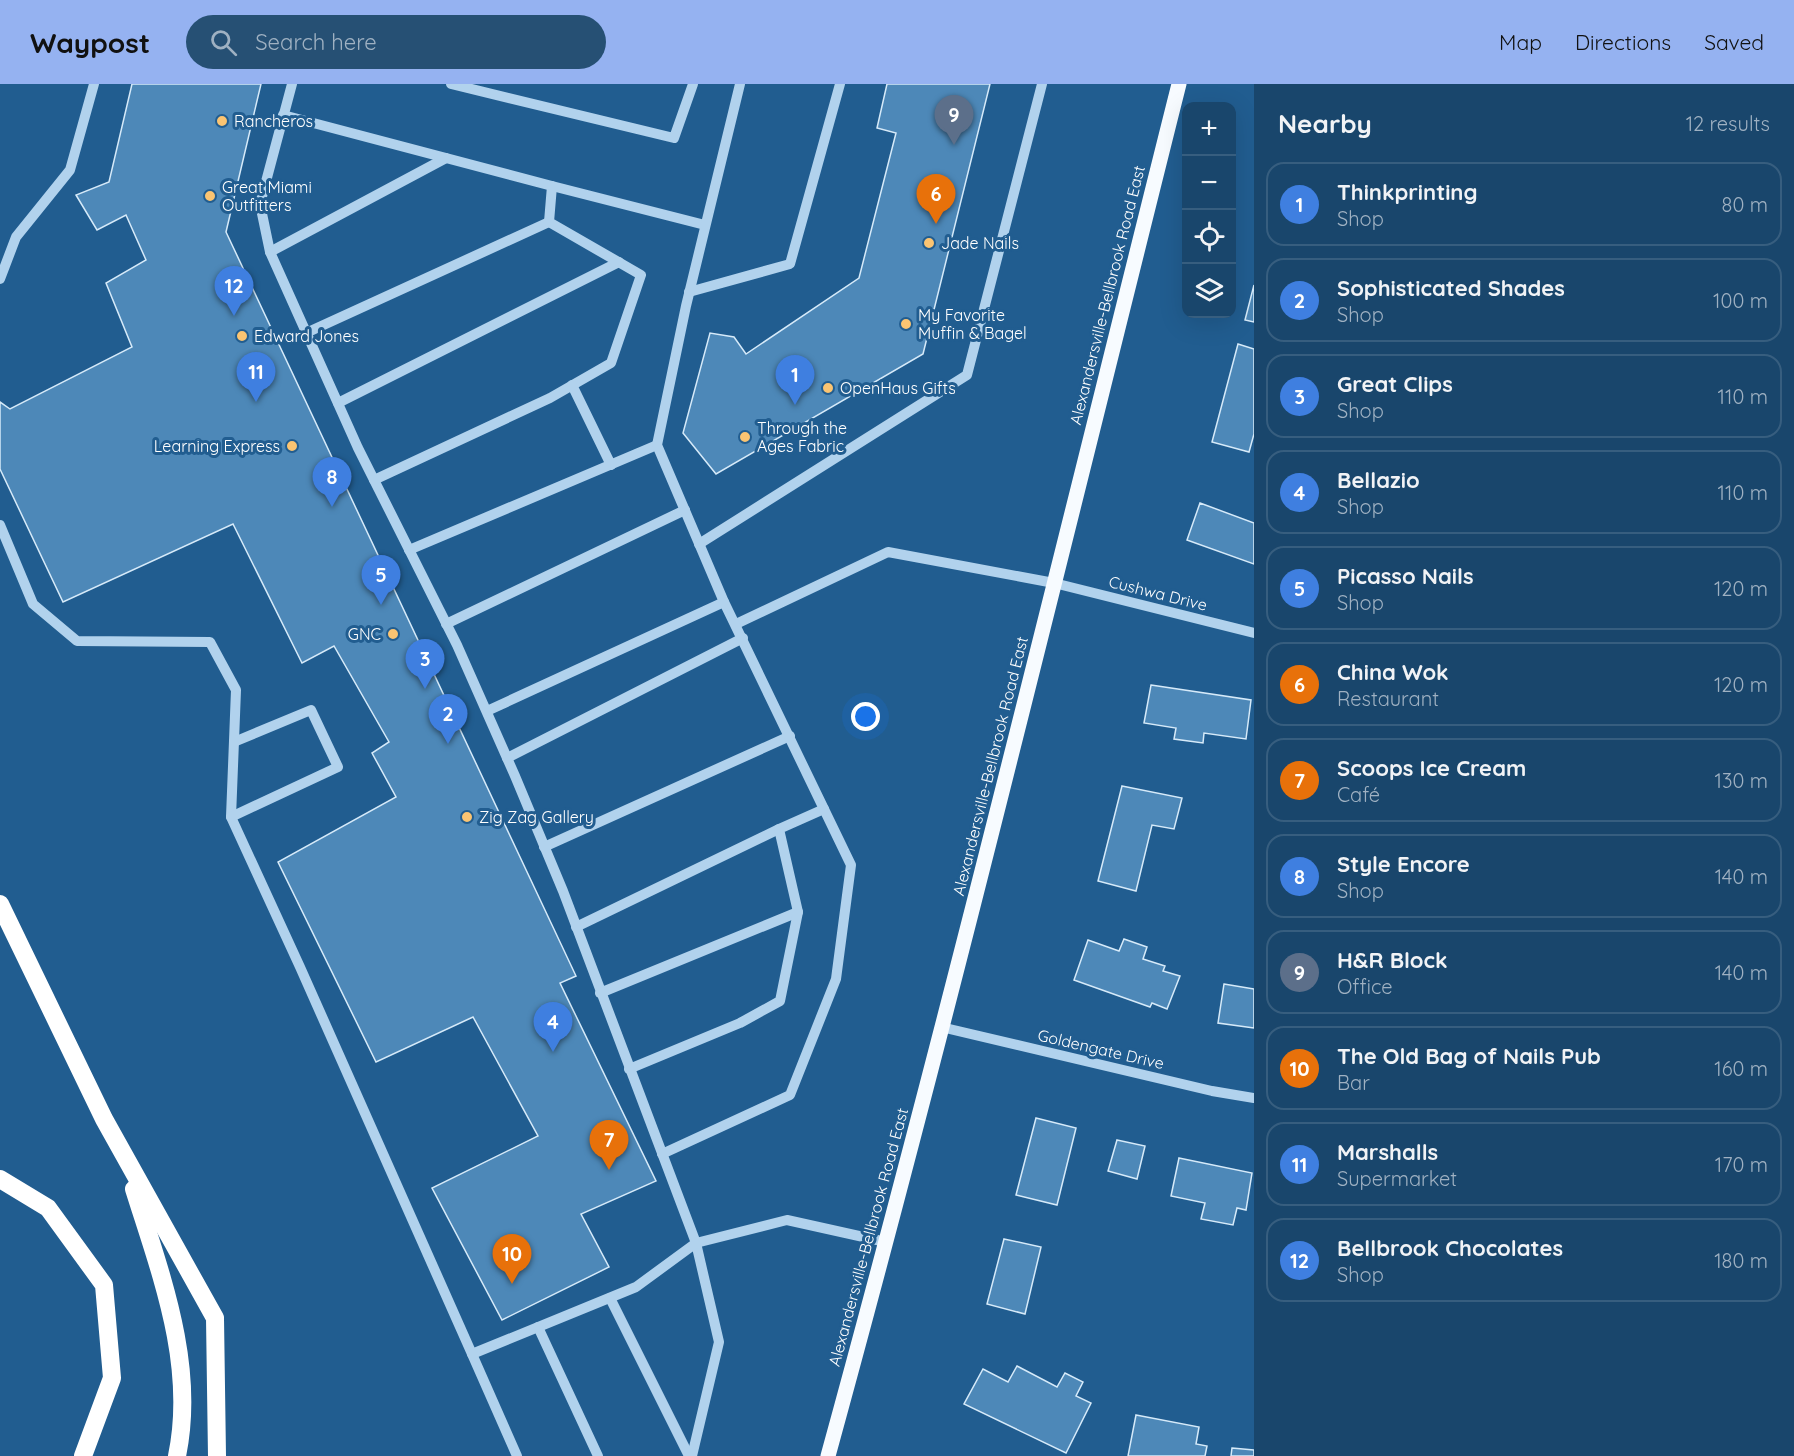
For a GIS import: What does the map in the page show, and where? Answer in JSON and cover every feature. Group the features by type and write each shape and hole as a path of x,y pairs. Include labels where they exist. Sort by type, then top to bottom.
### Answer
{"highway":[{"path":"0,904 122,1150 215,1318 217,1456"},
{"path":"122,1150 160,1273 178,1343 183,1387 183,1428 177,1456"},
{"path":"0,1179 48,1208 104,1285 112,1378 83,1456"}],"main road":[{"name":"Alexandersville-Bellbrook Road East","path":"828,1456 886,1242 1031,682 1179,84"}],"street":[{"path":"0,279 16,237 70,170 94,84"},
{"path":"292,84 260,204 270,252 374,480 487,711 576,927 696,1243 719,1342 690,1456"},
{"path":"451,84 674,138 693,84"},
{"path":"662,1154 790,1095 836,979 851,866 724,602 657,445 689,292 740,84"},
{"path":"689,292 790,264 840,84"},
{"path":"699,544 967,375 1042,84"},
{"path":"283,115 705,225"},
{"path":"270,252 446,158"},
{"path":"549,222 552,186"},
{"path":"306,333 549,222"},
{"path":"374,480 572,385 611,363 641,275 549,222"},
{"path":"338,403 619,262"},
{"path":"572,385 611,465"},
{"path":"409,550 657,445"},
{"path":"446,624 685,510"},
{"path":"0,525 33,604 77,640 210,642 236,690 231,817 517,1456"},
{"name":"Cushwa Drive","path":"736,624 888,552 1054,583 1254,633"},
{"path":"487,711 724,602"},
{"path":"507,758 743,638"},
{"path":"231,817 338,767 311,710 234,742"},
{"path":"544,847 790,736"},
{"path":"576,927 824,809"},
{"path":"629,1069 740,1023 780,1001 798,912 779,830"},
{"path":"600,993 798,912"},
{"name":"Goldengate Drive","path":"940,1027 1212,1091 1254,1098"},
{"path":"472,1354 636,1287 696,1243 787,1220 886,1242"},
{"path":"610,1298 690,1456"},
{"path":"538,1327 597,1456"}],"building":[{"path":"132,84 261,84 226,232 576,976 560,983 656,1181 581,1214 609,1267 502,1320 432,1188 538,1136 473,1017 376,1062 278,862 396,797 372,753 389,742 334,646 302,663 233,524 63,602 0,469 0,402 10,409 132,347 106,283 146,260 126,215 97,230 76,195 109,182"},
{"path":"887,84 990,84 923,354 716,474 683,433 710,333 734,337 746,354 859,278 896,133 877,128"},
{"path":"1254,285 1254,322 1245,320"},
{"path":"1238,344 1254,349 1254,434 1249,452 1212,442"},
{"path":"1200,503 1254,523 1254,564 1187,540"},
{"path":"1151,685 1251,700 1246,739 1204,733 1203,743 1174,739 1176,728 1144,723"},
{"path":"1122,786 1182,798 1174,829 1152,825 1136,891 1098,881"},
{"path":"1124,939 1147,947 1143,959 1165,966 1163,971 1180,976 1167,1009 1152,1003 1150,1007 1074,980 1088,940 1119,951"},
{"path":"1224,984 1254,989 1254,1028 1218,1023"},
{"path":"1036,1118 1076,1128 1057,1205 1016,1195"},
{"path":"1117,1140 1145,1146 1137,1179 1108,1171"},
{"path":"1179,1158 1252,1173 1246,1210 1237,1208 1233,1225 1201,1219 1205,1203 1171,1196"},
{"path":"1004,1239 1041,1247 1025,1314 987,1304"},
{"path":"1017,1366 1057,1387 1065,1373 1083,1382 1076,1396 1091,1403 1066,1453 964,1404 983,1369 1008,1382"},
{"path":"1136,1415 1199,1427 1196,1444 1207,1446 1205,1456 1128,1456"},
{"path":"1232,1448 1254,1450 1254,1456 1231,1456"}],"place":[{"name":"Rancheros","path":"222,121"},
{"name":"H&R Block","path":"954,145"},
{"name":"Great Miami Outfitters","path":"210,196"},
{"name":"China Wok","path":"936,224"},
{"name":"Jade Nails","path":"929,243"},
{"name":"Bellbrook Chocolates","path":"234,316"},
{"name":"My Favorite Muffin & Bagel","path":"906,324"},
{"name":"Edward Jones","path":"242,336"},
{"name":"OpenHaus Gifts","path":"828,388"},
{"name":"Marshalls","path":"256,402"},
{"name":"Thinkprinting","path":"795,405"},
{"name":"Through the Ages Fabric","path":"745,437"},
{"name":"Learning Express","path":"292,446"},
{"name":"Style Encore","path":"332,507"},
{"name":"Picasso Nails","path":"381,605"},
{"name":"GNC","path":"393,634"},
{"name":"Great Clips","path":"425,689"},
{"name":"Sophisticated Shades","path":"448,744"},
{"name":"Zig Zag Gallery","path":"467,817"},
{"name":"Bellazio","path":"553,1052"},
{"name":"Scoops Ice Cream","path":"609,1170"},
{"name":"The Old Bag of Nails Pub","path":"512,1284"}]}
